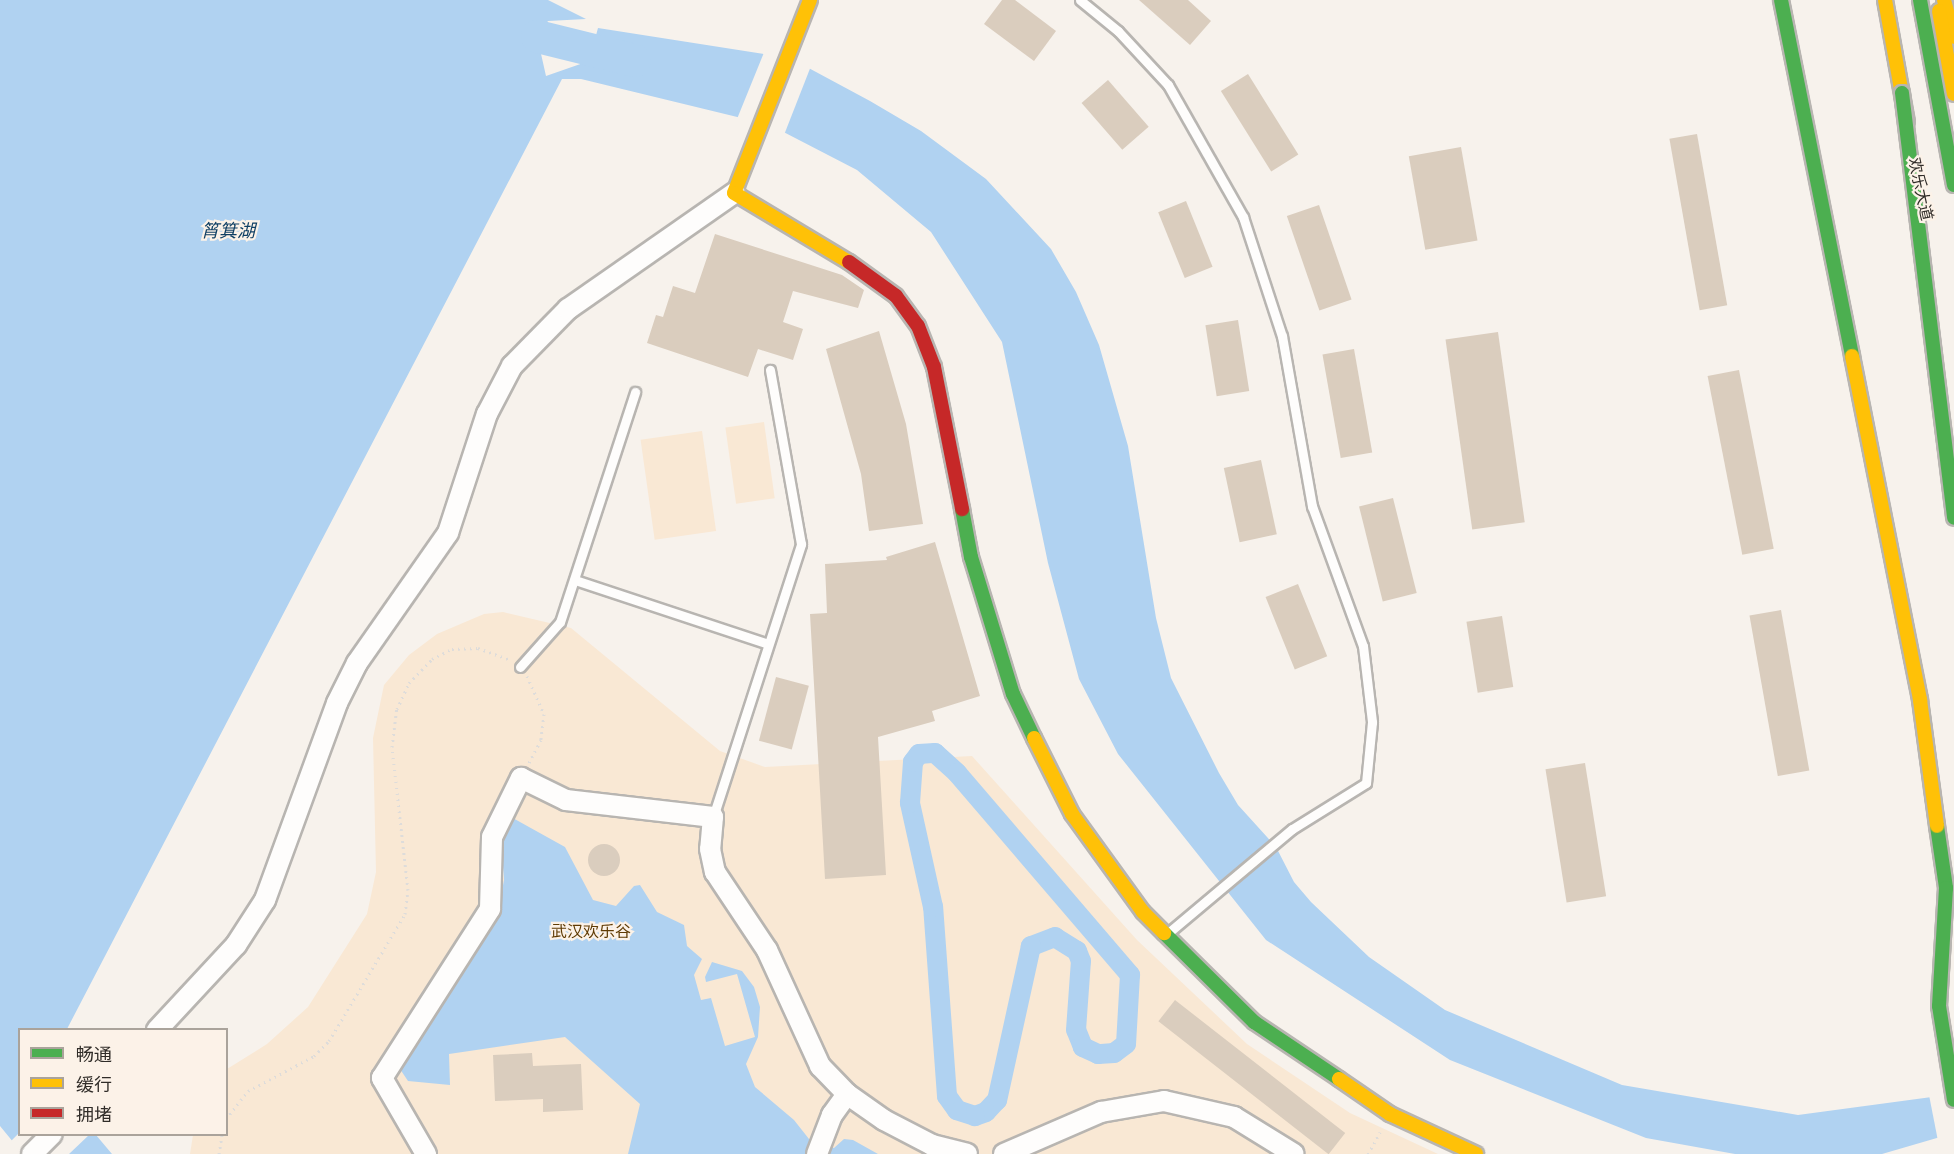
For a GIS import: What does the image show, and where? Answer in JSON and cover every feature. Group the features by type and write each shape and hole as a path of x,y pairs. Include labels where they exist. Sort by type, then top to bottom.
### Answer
{"main road":[{"path":"810,0 802,26 734,192 870,274 896,296 918,326 934,367 971,557 1013,694 1072,814 1165,936 1254,1022 1327,1076 1390,1114 1476,1154"},
{"path":"1781,0 1920,700 1946,888 1939,1006 1954,1100"},
{"name":"欢乐大道","path":"1885,0 1953,376"},
{"name":"欢乐大道","path":"1920,0 1954,185"},
{"path":"1937,0 1954,94"},
{"path":"1944,0 1954,37"},
{"path":"1902,93 1954,518"},
{"name":"欢乐大道","path":"1887,104 1907,208 1953,376"}],"street":[{"path":"158,1028 236,945 265,900 337,703 357,663 448,533 487,414 512,366 543,329 568,309 734,192"},
{"path":"426,1154 382,1078 490,909 492,837 521,778 566,800 713,818 710,849 715,872 767,950 812,1054 847,1094 910,1135 967,1154"},
{"path":"821,1145 847,1094"},
{"path":"1004,1154 1101,1113 1164,1101 1234,1117 1294,1154"},
{"path":"32,1154 50,1136"}],"lane":[{"path":"1080,0 1118,31 1168,85 1243,216 1282,336 1312,506 1363,646 1372,722 1366,783 1292,829 1165,936"},
{"path":"713,818 801,544 771,370"},
{"path":"520,667 560,622 635,392"},
{"path":"574,580 768,644"}],"path":[{"path":"228,1116 248,1091 314,1056 329,1041 405,914 408,890 392,747 398,710 410,683 432,659 462,648 492,651 520,667 536,689 544,714 541,740 521,778"},
{"path":"219,1154 222,1136"}],"green space":[{"path":"764,422 775,498 736,504 725,427"},
{"path":"702,431 716,531 655,540 641,440"},
{"name":"武汉欢乐谷","path":"503,612 571,628 720,751 765,767 972,756 1137,940 1247,1044 1350,1113 1438,1154 190,1154 193,1136 228,1136 228,1068 267,1044 308,1007 367,914 376,872 373,738 384,685 409,655 437,634 484,614"}],"water":[{"name":"筲箕湖","path":"0,0 548,0 586,19 548,21 537,36 546,76 589,61 598,28 790,58 870,101 921,131 986,179 1051,249 1076,292 1099,345 1128,446 1156,618 1171,678 1219,773 1238,805 1276,847 1294,882 1311,902 1369,957 1445,1010 1622,1085 1798,1115 1954,1094 1954,1133 1882,1154 1735,1154 1646,1138 1450,1060 1266,940 1118,754 1079,679 1048,563 1002,342 931,232 857,170 770,125 581,79 562,79 68,1028 18,1028 18,1136 97,1136 112,1154 23,1154 0,1126"},
{"path":"511,817 565,847 593,900 616,906 634,886 640,885 657,912 684,925 687,946 702,959 694,975 701,1000 711,998 725,1046 755,1037 737,974 706,982 705,977 712,962 742,971 754,987 760,1007 758,1037 746,1064 755,1087 794,1120 809,1139 834,1148 844,1139 853,1140 878,1154 628,1154 640,1104 565,1037 449,1054 450,1085 408,1081 400,1069 403,1060 499,907 504,880 501,839"}],"pier":[{"path":"765,50 790,55 811,66 784,135 737,119"},
{"path":"1954,1091 1954,1137 1938,1141 1929,1095"},
{"path":"18,1134 18,1136 88,1136 69,1154 19,1154 10,1142"}],"building":[{"path":"1002,0 1015,0 1056,31 1034,61 984,24"},
{"path":"1139,0 1188,0 1211,21 1190,45"},
{"path":"1248,74 1298,155 1271,172 1221,91"},
{"path":"1108,80 1149,127 1122,150 1082,103"},
{"path":"1697,134 1727,305 1700,310 1669,139"},
{"path":"1461,147 1477,241 1425,250 1409,156"},
{"path":"1186,201 1213,267 1185,278 1158,212"},
{"path":"1319,205 1352,300 1319,311 1287,216"},
{"path":"715,234 842,275 864,290 858,308 793,291 783,322 803,329 793,360 758,349 748,377 647,343 656,315 663,317 673,286 695,293"},
{"path":"1238,320 1249,391 1217,396 1205,325"},
{"path":"879,331 906,424 923,524 869,531 861,474 826,349"},
{"path":"1498,332 1525,522 1472,530 1446,339"},
{"path":"1354,349 1372,452 1341,458 1322,355"},
{"path":"1739,370 1774,549 1742,555 1708,376"},
{"path":"1261,460 1277,534 1240,542 1224,468"},
{"path":"1393,498 1417,593 1383,602 1359,506"},
{"path":"935,542 980,696 932,711 935,721 878,737 886,875 825,879 810,614 827,613 825,564 887,560 886,557"},
{"path":"1298,584 1327,656 1295,669 1266,597"},
{"path":"1781,610 1809,771 1778,776 1749,616"},
{"path":"1502,616 1513,687 1478,693 1466,622"},
{"path":"776,677 809,686 792,750 759,741"},
{"path":"1585,763 1606,896 1567,903 1545,769"},
{"path":"604,844 615,849 620,860 615,871 604,876 593,871 588,860 593,849"},
{"path":"1175,1000 1345,1133 1328,1154 1158,1021"},
{"path":"532,1053 533,1066 581,1064 583,1110 543,1112 543,1099 495,1101 493,1055"}],"waterway":[{"path":"537,36 634,60"},
{"path":"935,753 957,773 1130,975 1126,1044 1114,1053 1098,1054 1083,1047 1076,1030 1081,961 1077,951 1055,937 1031,946 997,1100 986,1112 975,1116 957,1110 947,1096 933,907 910,803 913,762 919,754 935,753"}],"traffic: fast":[{"path":"1781,0 1852,356"},
{"path":"1920,0 1954,185"},
{"path":"1902,93 1954,518"},
{"path":"962,509 971,557 1013,694 1034,738"},
{"path":"1937,826 1946,888 1939,1006 1954,1100"},
{"path":"1164,933 1254,1022 1339,1079"}],"traffic: slow":[{"path":"810,0 734,193 849,262"},
{"path":"1885,0 1907,122"},
{"path":"1944,0 1954,37"},
{"path":"1939,11 1954,94"},
{"path":"1852,356 1920,700 1937,826"},
{"path":"1034,738 1072,814 1143,912 1164,933"},
{"path":"1339,1079 1390,1114 1476,1154"}],"traffic: jam":[{"path":"849,262 896,296 918,326 934,367 962,509"}]}
